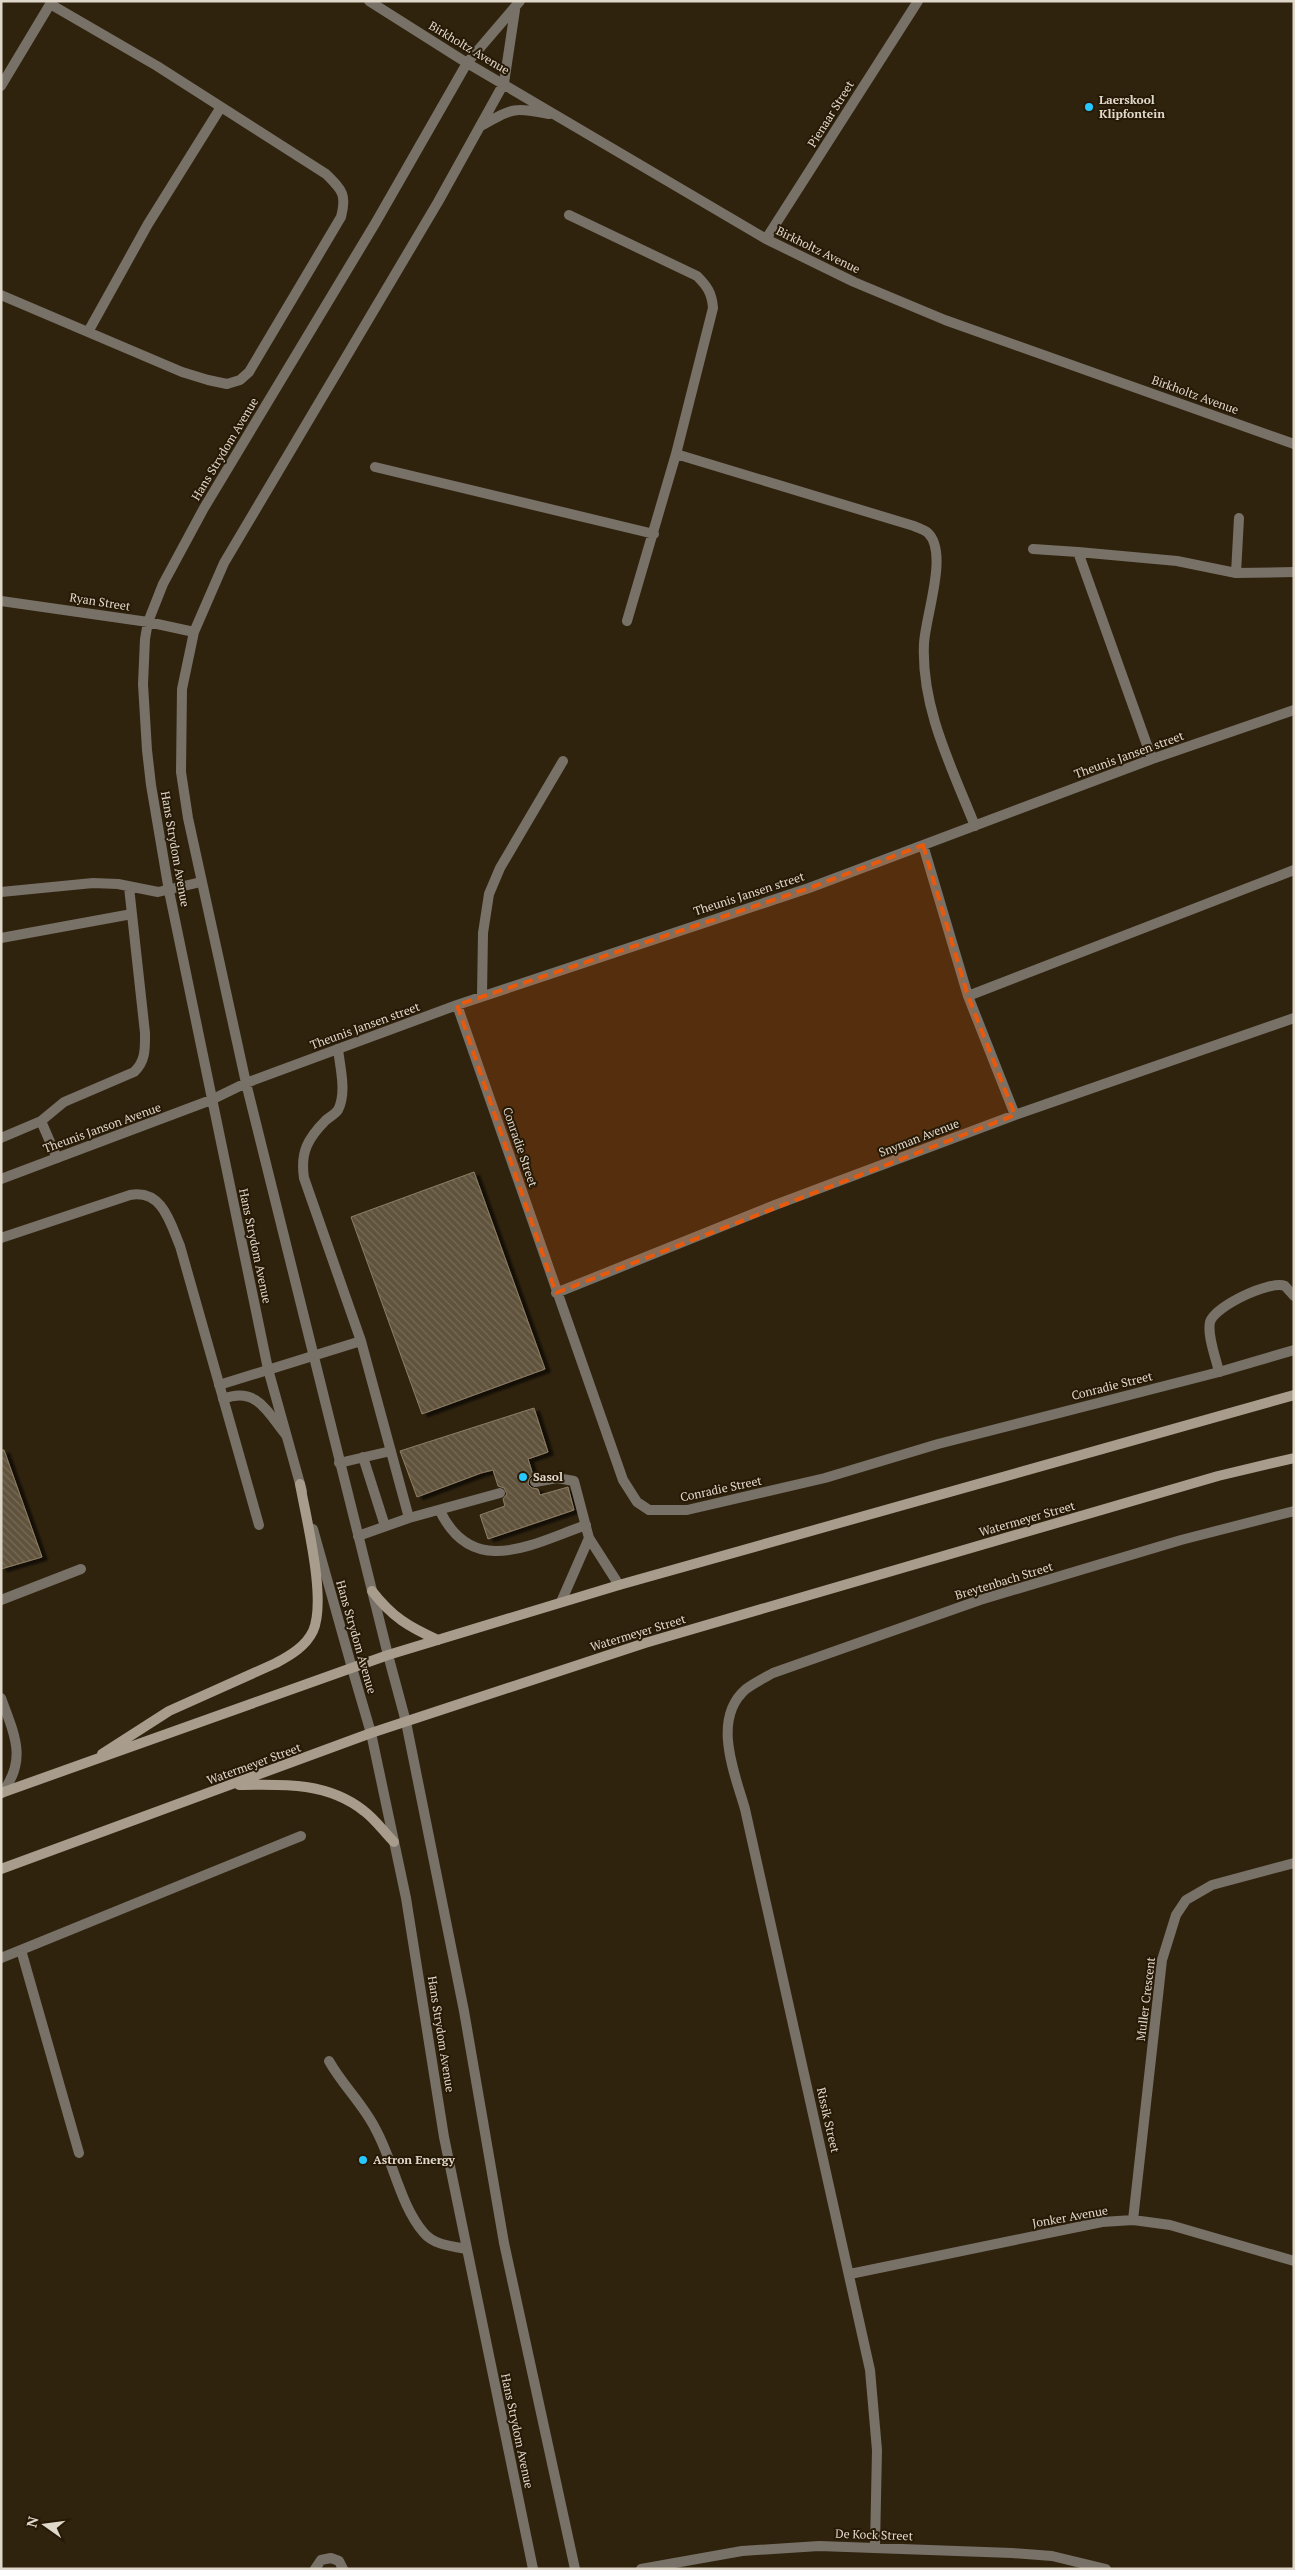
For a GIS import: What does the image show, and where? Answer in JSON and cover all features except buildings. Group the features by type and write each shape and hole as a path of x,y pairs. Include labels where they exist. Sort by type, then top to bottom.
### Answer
{"main road":[{"path":"2,1793 388,1655 619,1584 1294,1395"},
{"name":"Watermeyer Street","path":"1,1869 371,1733 645,1643 1218,1476 1294,1458"},
{"path":"86,1764 169,1711 276,1663 292,1654 306,1641 314,1630 318,1598 300,1484"},
{"path":"372,1591 402,1623 438,1640"},
{"path":"231,1786 289,1784 311,1787 342,1797 365,1811 394,1842"}],"street":[{"name":"Birkholtz Avenue","path":"369,1 467,63 766,239 854,282 945,320 1294,444"},
{"name":"Pienaar Street","path":"766,239 918,1"},
{"path":"1,86 51,2 157,66 326,174 342,190 345,202 341,217 250,372 240,380 227,384 182,372 1,295"},
{"name":"Hans Strydom Avenue","path":"518,5 467,63 376,222 204,508 163,584 148,622 144,639 143,684 151,786 169,891 211,1100 268,1369 371,1733 406,1898 444,2137 533,2569"},
{"name":"Hans Strydom Avenue","path":"518,5 504,84 432,211 224,563 194,632 182,689 181,772 201,882 246,1083 312,1355 406,1722 464,2011 504,2243 575,2569"},
{"path":"88,332 148,224 222,107"},
{"path":"480,126 508,111 519,108 555,115"},
{"path":"569,215 697,276 708,286 712,298 713,308 676,454 628,621"},
{"path":"676,454 914,526 928,533 935,547 937,565 924,632 923,664 927,691 937,729 975,826"},
{"path":"374,467 654,534"},
{"path":"1236,573 1239,518"},
{"path":"1033,549 1177,561 1236,573 1294,572"},
{"path":"1078,552 1152,759"},
{"name":"Ryan Street","path":"1,601 148,622 194,632"},
{"name":"Theunis Jansen street","path":"211,1100 246,1083 482,996 808,888 1152,759 1294,710"},
{"path":"482,996 484,933 489,894 500,868 563,761"},
{"path":"923,845 968,996 1015,1115"},
{"path":"968,996 1294,870"},
{"path":"1,892 93,883 158,892 169,891 201,882"},
{"path":"1,1138 41,1121 64,1102 134,1072 140,1067 144,1058 144,1033 129,887"},
{"path":"1,938 132,914"},
{"name":"Conradie Street","path":"458,1005 556,1293 623,1480 637,1502 649,1510 687,1510 825,1478 938,1444 1219,1372 1294,1350"},
{"name":"Snyman Avenue","path":"556,1293 776,1205 1015,1115 1294,1018"},
{"path":"338,1049 342,1095 338,1111 325,1121 306,1145 301,1162 304,1178 361,1341 409,1518"},
{"name":"Theunis Janson Avenue","path":"1,1179 211,1100"},
{"path":"41,1121 57,1158"},
{"path":"1,1238 130,1195 139,1193 157,1200 165,1210 180,1246 259,1524"},
{"path":"1219,1372 1210,1328 1211,1320 1216,1314 1237,1299 1272,1285 1285,1286 1294,1296"},
{"path":"219,1385 361,1341"},
{"path":"223,1399 240,1394 254,1398 286,1435"},
{"path":"340,1463 391,1451"},
{"path":"363,1458 385,1526"},
{"path":"536,1482 557,1478 574,1482 589,1538 619,1584"},
{"path":"358,1536 409,1518 500,1493"},
{"path":"440,1511 455,1536 475,1548 492,1552 508,1552 586,1526"},
{"name":"Breytenbach Street","path":"735,1702 746,1689 773,1673 980,1600 1181,1540 1294,1511"},
{"path":"561,1602 589,1538"},
{"path":"1,1600 81,1569"},
{"path":"1,1698 18,1746 18,1760 10,1782 2,1793"},
{"name":"Rissik Street","path":"735,1702 728,1722 732,1764 745,1809 850,2274 871,2379 877,2450 875,2547"},
{"path":"1,1958 301,1836"},
{"name":"Muller Crescent","path":"1133,2220 1162,1960 1176,1915 1186,1900 1212,1884 1294,1863"},
{"path":"20,1950 79,2153"},
{"path":"329,2061 338,2078 369,2116 412,2213 424,2233 434,2242 466,2249"},
{"name":"Jonker Avenue","path":"850,2274 1102,2222 1133,2220 1170,2225 1294,2261"},
{"name":"De Kock Street","path":"641,2569 742,2551 819,2546 1052,2556 1106,2569"},
{"path":"315,2569 321,2560 332,2558 339,2561 343,2569"}],"highlighted area":[{"path":"923,845 968,996 1015,1115 556,1293 457,1005 809,888"}],"place":[{"name":"Laerskool Klipfontein","path":"1089,107"},
{"name":"Sasol","path":"523,1477"},
{"name":"Astron Energy","path":"363,2160"}]}
